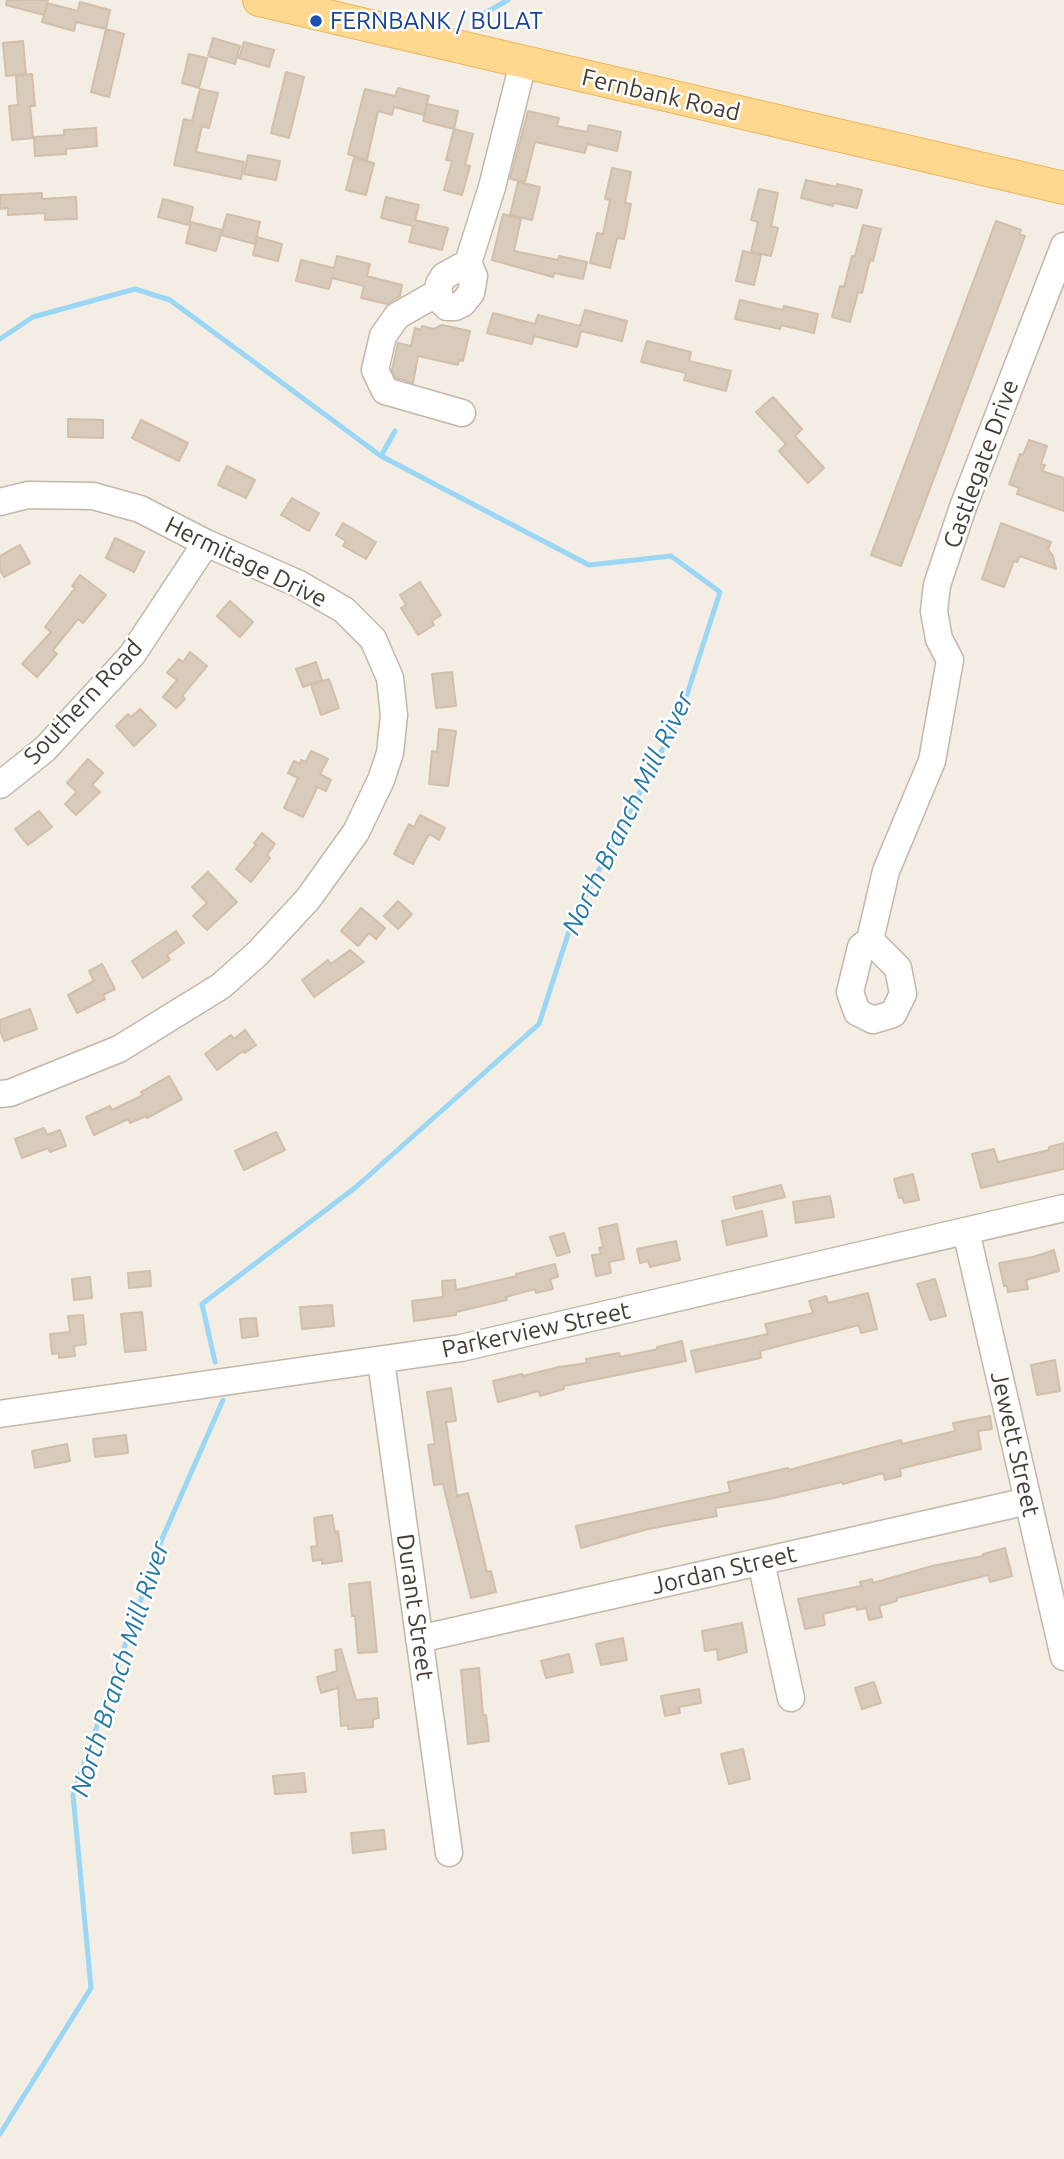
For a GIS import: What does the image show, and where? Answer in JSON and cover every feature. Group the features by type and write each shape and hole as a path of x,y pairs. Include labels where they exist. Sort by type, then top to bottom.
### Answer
{"main road":[{"name":"Fernbank Road","path":"259,0 1064,188"}],"street":[{"path":"462,414 386,391 375,370 383,336 397,316 439,292 438,298 447,307 463,303 471,293 474,276 468,263 492,187 523,63"},
{"name":"Castlegate Drive","path":"870,940 886,871 932,761 950,660 939,639 934,611 937,585 963,507 1064,246"},
{"name":"Hermitage Drive","path":"0,502 28,495 93,496 139,509 206,543 299,583 344,610 373,639 390,678 394,715 390,753 381,780 356,832 308,900 258,953 221,986 119,1049 10,1093 0,1094"},
{"name":"Southern Road","path":"0,785 45,749 132,655 206,543"},
{"name":"Parkerview Street","path":"0,1414 381,1361 507,1339 1064,1208"},
{"name":"Jewett Street","path":"966,1231 1064,1657"},
{"name":"Durant Street","path":"381,1361 449,1853"},
{"name":"Jordan Street","path":"419,1639 1028,1501"},
{"path":"761,1562 791,1698"}],"building":[{"path":"7,0 48,0 47,3 78,11 80,2 110,10 106,29 76,22 74,31 42,22 47,5 44,15 6,5"},
{"path":"106,29 124,34 109,97 91,92"},
{"path":"213,38 240,46 235,64 208,56"},
{"path":"23,41 26,74 6,76 3,43"},
{"path":"244,42 274,50 269,67 239,58"},
{"path":"189,54 207,58 199,88 182,83"},
{"path":"286,72 304,77 289,138 271,133"},
{"path":"32,74 35,106 30,106 33,138 12,140 9,106 18,105 16,76"},
{"path":"398,88 429,96 424,115 394,107 392,115 378,111 367,160 348,154 365,89 395,96"},
{"path":"200,89 218,93 209,128 202,126 196,152 244,162 241,179 174,165 184,119 192,121"},
{"path":"427,104 458,111 454,129 423,121"},
{"path":"528,111 559,118 557,126 587,132 589,125 621,132 617,151 587,144 585,153 535,142 525,182 510,179"},
{"path":"96,128 97,146 66,149 66,154 35,156 34,137 64,135 64,130"},
{"path":"454,129 473,134 465,165 470,166 462,195 444,190 452,161 446,160"},
{"path":"248,155 280,161 276,180 244,174"},
{"path":"354,158 374,163 366,195 346,190"},
{"path":"612,168 631,172 625,203 631,204 624,239 617,238 610,268 590,263 597,233 603,234 610,200 605,199"},
{"path":"806,180 862,190 857,208 834,203 833,206 801,198"},
{"path":"518,182 540,187 532,220 510,215"},
{"path":"759,189 778,193 771,226 778,228 771,256 751,252 758,222 751,220"},
{"path":"42,193 42,199 76,197 77,219 45,220 45,213 8,215 8,208 0,209 0,195"},
{"path":"386,197 419,205 415,220 448,228 442,250 409,242 413,226 381,218"},
{"path":"163,199 193,207 189,225 158,217"},
{"path":"227,214 260,222 255,244 221,235"},
{"path":"503,214 521,219 514,251 558,260 559,256 587,262 583,279 554,273 553,277 492,260"},
{"path":"996,221 1021,230 1019,234 1025,236 901,566 871,555"},
{"path":"191,222 222,230 216,251 186,243"},
{"path":"863,225 881,229 873,261 870,260 862,293 858,292 850,322 832,317 840,286 844,287 852,256 855,256"},
{"path":"257,237 282,244 278,261 253,255"},
{"path":"743,251 761,255 754,285 736,281"},
{"path":"337,256 370,264 367,276 402,285 400,296 387,304 361,298 364,286 332,278 329,289 296,281 301,260 334,268"},
{"path":"740,300 783,310 784,306 818,314 814,333 781,325 780,329 735,319"},
{"path":"585,310 627,321 622,341 581,331 577,347 534,336 532,344 487,333 493,313 535,324 538,315 580,326"},
{"path":"442,325 470,331 463,361 459,360 458,365 418,356 413,383 396,378 392,370 398,343 411,346 415,328 421,330 422,326 434,329"},
{"path":"647,341 691,352 689,361 731,371 726,391 684,380 686,373 641,362"},
{"path":"773,397 802,429 795,436 824,468 808,483 779,451 786,444 756,412"},
{"path":"68,419 103,420 103,438 68,437"},
{"path":"141,420 188,443 179,461 132,438"},
{"path":"1029,440 1047,446 1041,464 1045,465 1042,471 1064,478 1064,511 1017,494 1019,488 1009,484 1020,454 1023,455"},
{"path":"227,466 255,480 246,498 218,485"},
{"path":"292,498 319,513 309,531 281,515"},
{"path":"343,523 376,542 366,559 343,546 346,541 336,535"},
{"path":"1001,523 1051,542 1048,549 1056,569 1020,556 1017,562 1014,561 1004,587 982,579"},
{"path":"115,538 144,552 134,572 106,558"},
{"path":"20,545 30,563 4,577 0,570 0,556"},
{"path":"80,575 106,595 83,623 78,619 53,650 57,654 37,677 22,664 51,632 45,627 75,588 72,586"},
{"path":"420,582 441,615 432,621 434,625 418,635 401,608 406,605 400,595"},
{"path":"230,601 253,622 240,637 217,616"},
{"path":"190,652 207,666 182,696 185,699 176,708 163,697 177,680 167,673 179,659 183,662"},
{"path":"316,662 322,680 303,687 296,669"},
{"path":"452,672 456,706 436,708 432,674"},
{"path":"329,679 339,708 321,715 311,685"},
{"path":"140,709 156,725 134,746 116,726 128,714 131,717"},
{"path":"439,729 456,731 448,786 429,784 432,751 437,752"},
{"path":"311,751 328,759 320,774 331,780 326,791 315,786 317,788 303,817 284,808 298,778 288,773 294,761 300,764 301,760 306,762"},
{"path":"88,759 103,773 92,785 100,792 76,815 65,804 77,792 67,783"},
{"path":"39,811 52,827 28,845 15,829"},
{"path":"420,815 445,828 439,840 429,834 413,864 394,854 409,824 414,827"},
{"path":"262,833 275,844 267,855 270,858 251,882 236,869 256,845 254,843"},
{"path":"208,872 237,902 207,930 193,916 207,903 192,887"},
{"path":"398,901 412,914 398,929 384,916"},
{"path":"361,908 385,928 376,939 369,933 358,946 341,931"},
{"path":"176,931 184,943 167,955 170,960 143,978 132,961"},
{"path":"350,950 364,962 314,997 302,980 328,960 331,964"},
{"path":"102,964 115,989 103,995 105,999 77,1013 68,995 94,981 89,971"},
{"path":"30,1009 37,1029 4,1041 0,1020"},
{"path":"245,1030 256,1045 217,1070 205,1054 231,1035 234,1039"},
{"path":"169,1076 182,1099 147,1118 146,1116 130,1123 128,1119 94,1135 86,1117 110,1106 112,1110 143,1095 141,1092"},
{"path":"44,1128 47,1135 60,1130 66,1146 50,1152 48,1148 22,1158 15,1139"},
{"path":"276,1132 285,1150 244,1170 235,1151"},
{"path":"1064,1143 1064,1169 981,1188 972,1154 994,1149 998,1162 1049,1150 1049,1147"},
{"path":"913,1174 919,1200 904,1203 902,1197 899,1198 894,1179"},
{"path":"781,1185 785,1197 736,1209 733,1197"},
{"path":"830,1196 834,1217 796,1223 793,1202"},
{"path":"762,1211 767,1236 727,1245 722,1221"},
{"path":"617,1224 624,1259 609,1262 611,1273 596,1276 592,1255 601,1254 599,1248 603,1247 599,1228"},
{"path":"564,1233 570,1252 557,1256 550,1237"},
{"path":"676,1241 680,1260 650,1267 648,1261 640,1263 637,1249"},
{"path":"1054,1250 1059,1271 1026,1280 1028,1289 1008,1292 999,1263"},
{"path":"555,1264 558,1277 550,1279 553,1289 536,1293 535,1289 506,1297 507,1300 456,1312 456,1315 414,1321 412,1301 443,1297 442,1281 455,1280 456,1290"},
{"path":"150,1271 151,1286 129,1288 128,1273"},
{"path":"90,1277 92,1298 74,1300 72,1279"},
{"path":"935,1279 946,1316 930,1320 917,1284"},
{"path":"868,1293 877,1329 861,1333 859,1325 760,1351 761,1358 696,1372 691,1351 768,1334 765,1324 813,1313 809,1301 826,1296 828,1303"},
{"path":"332,1305 334,1326 302,1329 300,1307"},
{"path":"142,1312 146,1350 125,1352 121,1314"},
{"path":"83,1315 86,1344 74,1346 75,1356 59,1358 59,1353 52,1354 50,1334 70,1332 68,1316"},
{"path":"256,1318 258,1336 242,1338 240,1319"},
{"path":"682,1341 686,1361 564,1386 564,1389 540,1396 539,1391 498,1402 493,1381 587,1363 586,1359 619,1353 620,1357 658,1349 657,1347"},
{"path":"1055,1360 1060,1391 1037,1395 1031,1365"},
{"path":"451,1388 456,1421 446,1422 457,1496 468,1493 487,1572 491,1571 496,1592 471,1598 443,1484 434,1485 428,1445 435,1444 427,1392"},
{"path":"990,1416 992,1429 978,1431 981,1449 900,1469 901,1476 885,1480 883,1473 843,1484 842,1482 715,1508 717,1516 648,1529 581,1548 576,1526 730,1492 728,1482 788,1468 789,1470 901,1440 902,1444 955,1431 953,1423"},
{"path":"126,1435 128,1453 95,1457 93,1439"},
{"path":"67,1444 70,1461 35,1468 32,1451"},
{"path":"332,1515 335,1532 338,1531 342,1561 322,1564 322,1560 313,1561 311,1547 317,1546 314,1518"},
{"path":"1005,1548 1012,1576 990,1582 988,1575 897,1598 897,1601 879,1606 882,1617 869,1620 866,1608 857,1610 856,1606 823,1614 825,1625 805,1629 798,1599 861,1586 860,1582 872,1579 873,1583 932,1566 983,1556"},
{"path":"370,1582 377,1652 358,1653 349,1584"},
{"path":"742,1623 747,1652 718,1660 717,1649 705,1651 702,1631"},
{"path":"623,1638 627,1660 601,1665 596,1644"},
{"path":"341,1649 356,1700 377,1698 379,1718 373,1719 373,1727 348,1729 348,1725 341,1726 338,1688 321,1693 317,1677 337,1671 335,1650"},
{"path":"569,1654 573,1672 546,1678 541,1661"},
{"path":"479,1668 483,1715 486,1715 489,1741 468,1744 461,1670"},
{"path":"874,1682 881,1703 862,1709 855,1688"},
{"path":"699,1689 701,1703 679,1707 680,1713 665,1716 661,1696"},
{"path":"743,1749 750,1779 729,1784 721,1754"},
{"path":"304,1773 306,1792 275,1794 273,1776"},
{"path":"384,1830 386,1849 353,1853 351,1833"}],"waterway":[{"path":"483,14 508,0"},
{"name":"North Branch Mill River","path":"0,339 33,317 135,289 170,300 381,456 589,565 671,556 720,592 680,716 573,919 539,1024 356,1187 202,1304 215,1362"},
{"path":"381,456 395,431"},
{"name":"North Branch Mill River","path":"0,2134 91,1988 73,1795 162,1539 223,1400"}],"place":[{"name":"FERNBANK / BULAT","path":"316,21"}]}
